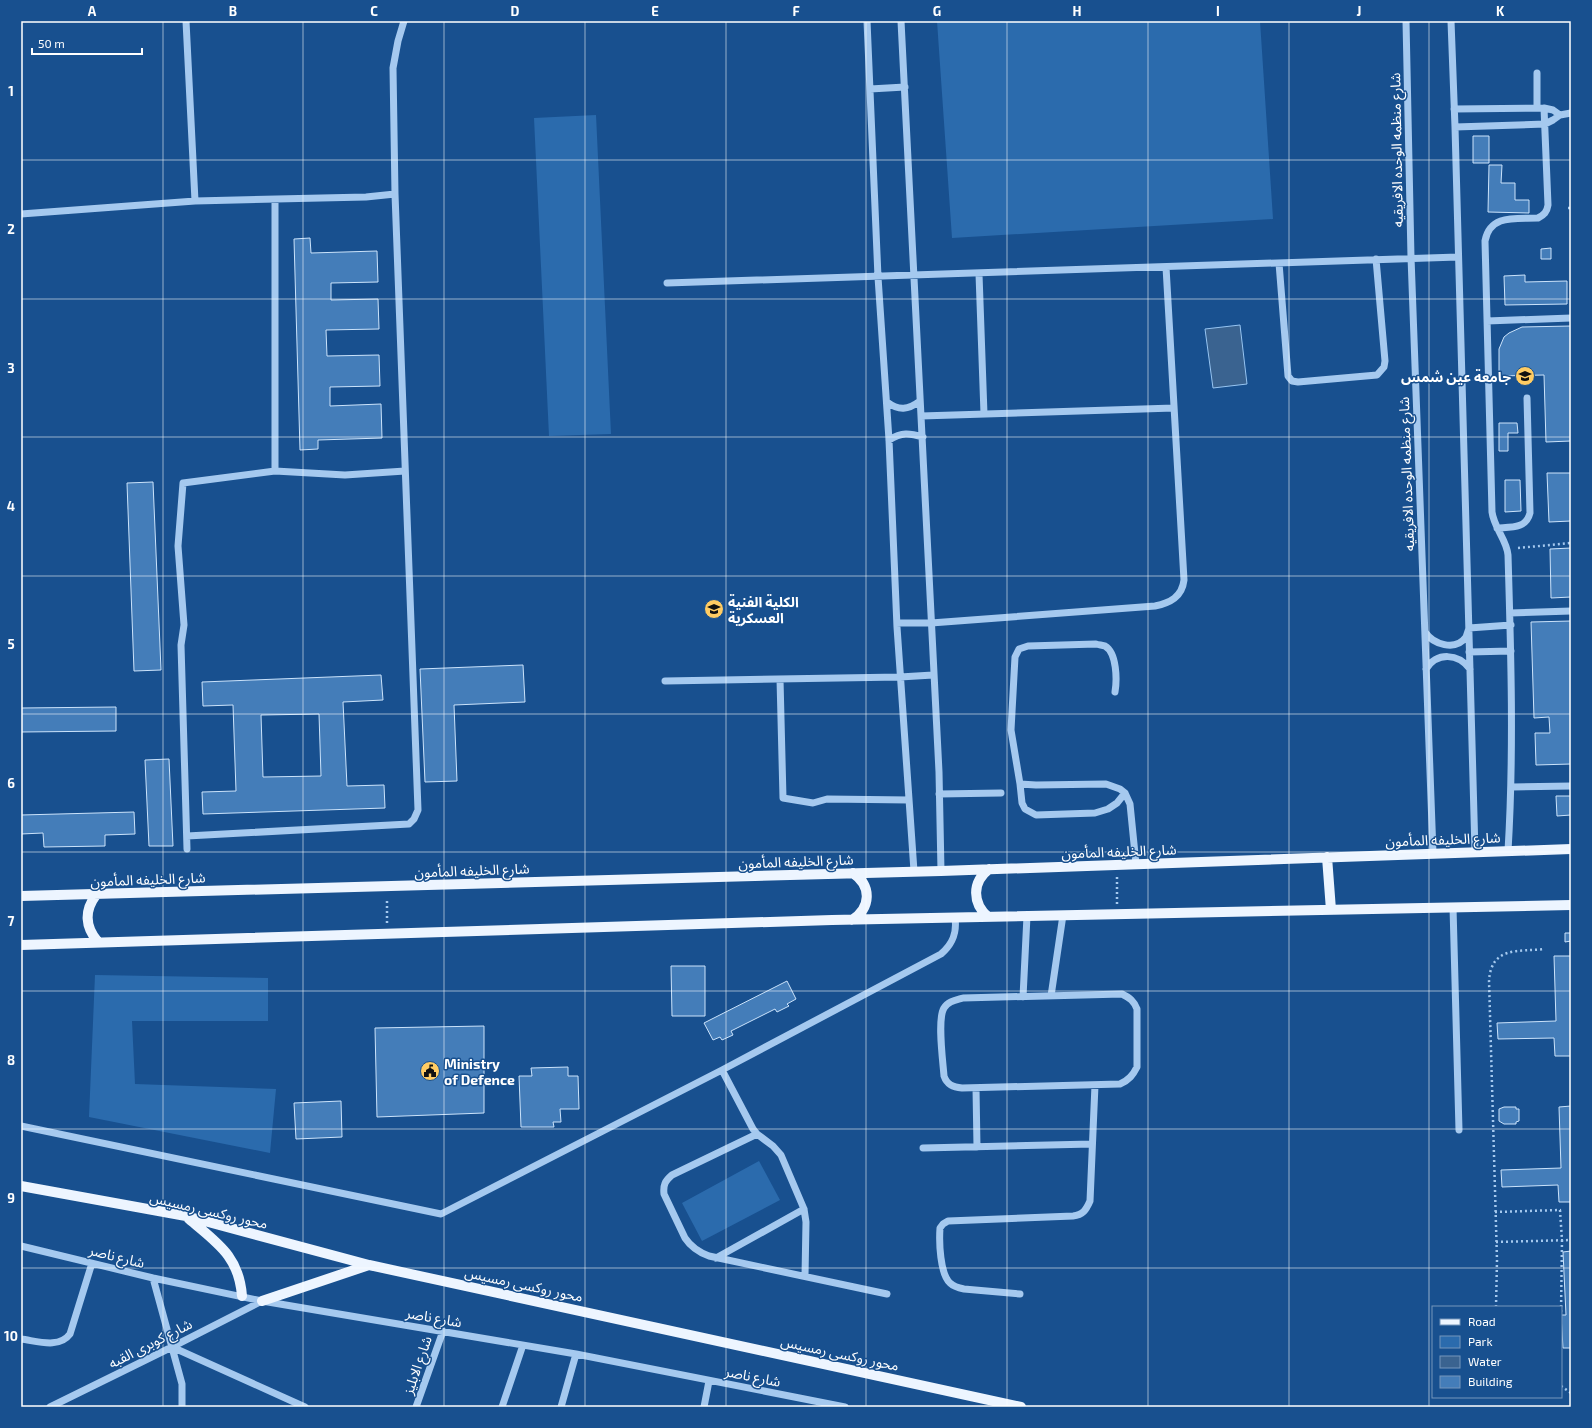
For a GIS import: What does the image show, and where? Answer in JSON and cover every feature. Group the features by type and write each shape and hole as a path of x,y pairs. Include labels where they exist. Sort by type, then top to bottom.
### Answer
{"main road":[{"name":"شارع الخليفه المأمون","path":"21,896 941,871 1571,849"},
{"path":"1327,857 1331,910"},
{"path":"988,917 980,908 976,896 980,878 989,869"},
{"path":"852,920 865,906 867,894 863,882 853,873"},
{"path":"96,895 90,902 87,910 87,919 92,936 98,942"},
{"path":"21,944 852,920 1571,905"},
{"name":"محور روكسى رمسيس","path":"21,1186 186,1216 369,1265 1021,1407"},
{"path":"186,1216 224,1249 232,1261 241,1283 242,1296"},
{"path":"262,1301 369,1265"}],"street":[{"path":"186,21 194,201"},
{"path":"187,836 409,824 414,819 418,810 395,194 393,68 398,41 404,21"},
{"path":"867,21 878,277 890,440 900,678 914,871"},
{"path":"901,21 923,437 941,871"},
{"name":"شارع منظمه الوحده الافريقيه","path":"1406,21 1411,257 1433,854"},
{"path":"1451,21 1456,127 1458,257 1475,852"},
{"path":"1508,851 1512,787 1510,613 1507,549 1497,528 1492,512 1485,241 1490,228 1501,220 1538,218 1543,216 1547,211 1545,124 1541,108 1538,73"},
{"path":"870,89 905,87"},
{"path":"1454,109 1541,108 1553,110 1560,115"},
{"path":"1456,127 1545,124 1560,115 1571,113"},
{"path":"21,214 194,201 366,197 395,194"},
{"path":"275,200 275,471"},
{"path":"667,283 979,274 1411,257 1458,257"},
{"path":"1279,263 1288,376 1292,381 1298,382 1377,375 1384,367 1385,361 1376,259"},
{"path":"897,623 931,623 1155,606 1168,603 1176,598 1181,591 1184,580 1166,267"},
{"path":"979,274 984,414"},
{"path":"1487,321 1571,318"},
{"path":"1497,528 1520,526 1527,521 1530,513 1527,398"},
{"path":"887,402 897,408 904,409 920,401"},
{"path":"921,416 1174,408"},
{"path":"890,440 902,433 914,434 923,437"},
{"path":"187,849 181,645 184,625 178,546 183,483 275,471 345,474 405,471"},
{"path":"1510,613 1571,611"},
{"path":"1469,628 1510,625"},
{"path":"1425,631 1433,640 1444,645 1450,645 1461,641 1466,637 1469,628"},
{"path":"1115,692 1117,679 1114,660 1109,650 1105,646 1096,644 1028,646 1019,649 1015,656 1011,730 1022,803 1025,809 1036,815 1095,813 1108,809 1117,803 1125,794"},
{"path":"1469,652 1511,651"},
{"path":"1426,669 1434,660 1445,656 1462,660 1470,669"},
{"path":"665,681 900,678 934,675"},
{"path":"780,679 783,798 813,802 827,799 908,800"},
{"path":"1020,784 1106,784 1120,789 1125,794 1130,804 1136,864"},
{"path":"1512,787 1571,786"},
{"path":"939,794 1001,793"},
{"path":"1453,907 1459,1130"},
{"path":"1051,996 1063,915"},
{"path":"1023,996 1027,916"},
{"path":"21,1126 441,1214 722,1070 940,954 952,942 955,934 955,918"},
{"path":"1122,994 1129,997 1134,1002 1137,1009 1137,1067 1133,1074 1120,1084 976,1088 950,1086 946,1082 944,1076 941,1017 944,1007 951,1001 963,998 1023,996 1122,994"},
{"path":"722,1070 753,1129 781,1155 804,1209 806,1222 805,1276"},
{"path":"1020,1294 956,1288 950,1284 945,1278 943,1270 940,1228 948,1221 1080,1215 1085,1211 1090,1201 1095,1085"},
{"path":"976,1088 977,1146"},
{"path":"757,1134 672,1174 666,1180 663,1187 664,1194 689,1244 702,1253 716,1258 887,1294"},
{"path":"923,1148 1092,1144"},
{"path":"716,1258 804,1209"},
{"name":"شارع ناصر","path":"21,1246 153,1278 262,1301 576,1354 845,1407"},
{"path":"21,1339 57,1343 67,1338 70,1334 92,1263"},
{"path":"153,1278 182,1384 182,1407"},
{"name":"شارع كوبرى القبه","path":"50,1407 262,1301"},
{"name":"شارع الابليز","path":"416,1407 443,1331"},
{"path":"502,1407 523,1345"},
{"path":"172,1347 305,1407"},
{"path":"561,1407 576,1354"},
{"path":"704,1407 709,1381"},
{"path":"802,1407 804,1399"}],"path":[{"path":"1507,549 1571,543"},
{"path":"1117,865 1117,914"},
{"path":"387,934 388,886"},
{"path":"1496,1306 1490,970 1495,960 1503,953 1545,949"},
{"path":"1495,1212 1560,1210 1562,1240 1561,1306"},
{"path":"1496,1242 1571,1240"},
{"path":"1562,1387 1571,1393"}],"green space":[{"path":"937,21 1260,21 1273,219 952,238"},
{"path":"596,115 611,434 549,436 534,118"},
{"path":"95,975 268,978 268,1021 132,1021 135,1084 276,1089 270,1153 89,1117"},
{"path":"759,1161 780,1200 702,1241 682,1203"}],"water":[{"path":"1240,325 1247,384 1213,388 1205,329"}],"building":[{"path":"1473,136 1489,136 1489,163 1473,163"},
{"path":"1489,165 1502,165 1501,183 1515,183 1515,200 1529,200 1529,213 1488,212"},
{"path":"310,238 311,253 377,251 378,282 331,283 331,300 378,299 379,329 326,330 327,356 379,355 380,386 330,387 330,406 381,404 382,438 318,440 318,449 300,450 294,239"},
{"path":"1551,248 1551,259 1541,259 1541,249"},
{"path":"1525,275 1525,282 1567,281 1567,304 1505,305 1504,276"},
{"path":"1571,326 1571,441 1546,442 1544,375 1499,376 1499,349 1504,337 1522,327"},
{"path":"1499,423 1517,423 1518,433 1508,433 1508,451 1499,451"},
{"path":"1547,473 1571,473 1571,521 1549,522"},
{"path":"1505,480 1520,480 1521,511 1505,512"},
{"path":"153,482 161,670 134,671 127,483"},
{"path":"1571,548 1571,597 1551,598 1550,549"},
{"path":"1571,621 1571,764 1536,765 1535,733 1550,733 1549,717 1534,718 1531,622"},
{"path":"523,665 525,702 454,705 457,781 425,782 420,669"},
{"path":"381,675 383,700 343,702 347,786 384,785 385,808 203,814 202,792 236,791 233,705 203,706 202,682","holes":["319,714 321,776 263,777 261,715"]},
{"path":"116,707 116,731 21,732 21,708"},
{"path":"169,759 173,846 149,846 145,760"},
{"path":"1556,796 1571,796 1571,815 1557,816"},
{"path":"134,812 135,834 105,835 105,846 44,847 43,833 21,834 21,815"},
{"path":"1565,933 1571,933 1571,941 1565,942"},
{"path":"1554,956 1571,956 1571,1056 1555,1056 1554,1038 1498,1039 1497,1023 1556,1021"},
{"path":"671,966 705,966 705,1016 672,1016"},
{"path":"787,981 796,999 787,1004 789,1006 777,1012 775,1009 731,1031 733,1035 722,1040 720,1037 713,1040 704,1023"},
{"name":"Ministry of Defence","path":"484,1026 484,1113 377,1117 375,1028"},
{"path":"568,1067 568,1076 578,1076 579,1109 560,1109 561,1122 553,1122 554,1127 521,1127 519,1076 532,1076 531,1068"},
{"path":"341,1101 342,1137 296,1139 294,1103"},
{"path":"1571,1106 1571,1202 1559,1202 1558,1185 1502,1187 1501,1170 1561,1168 1559,1107"},
{"path":"1504,1107 1516,1107 1516,1109 1519,1109 1519,1121 1516,1122 1516,1124 1504,1124 1499,1121 1499,1109"},
{"path":"1571,1251 1571,1348 1563,1348 1562,1315 1566,1315 1563,1252"}],"place":[{"name":"جامعة عين شمس","path":"1525,376"},
{"name":"الكلية الفنية العسكرية","path":"714,609"},
{"name":"Ministry of Defence","path":"430,1071"}]}
